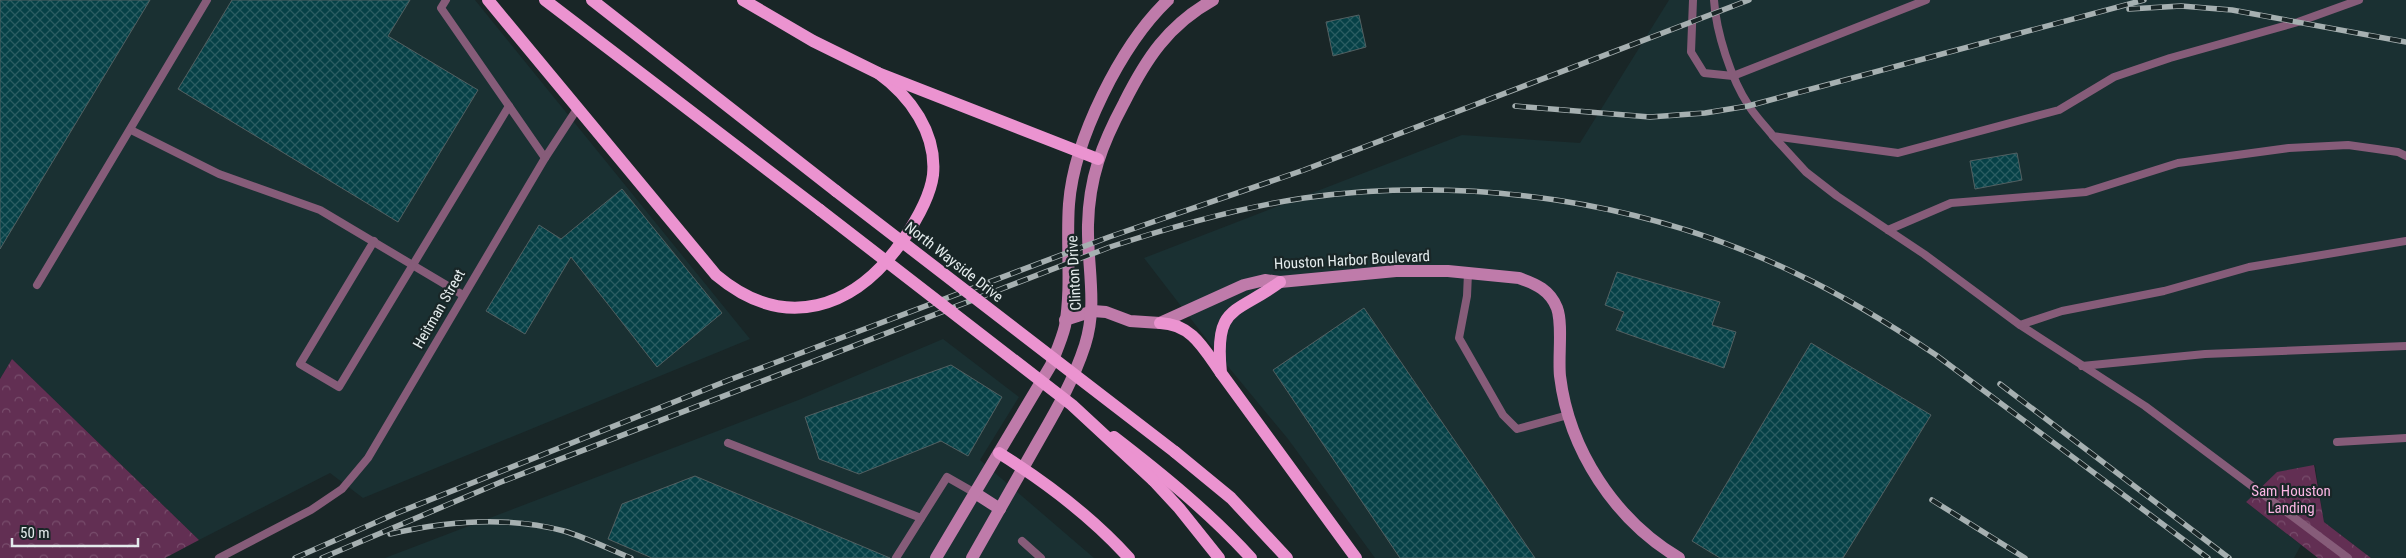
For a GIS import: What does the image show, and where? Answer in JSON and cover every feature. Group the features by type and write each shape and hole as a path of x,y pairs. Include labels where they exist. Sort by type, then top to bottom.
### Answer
{"main road":[{"path":"488,0 577,110 716,275 745,297 762,304 802,307 824,304 844,296 872,276 892,255 929,193 933,174 929,138 920,117 906,98 895,85 878,73"},
{"path":"545,0 1072,405 1156,476 1215,522 1251,558"},
{"name":"North Wayside Drive","path":"592,0 1175,452 1231,498 1287,558"},
{"path":"743,0 813,41 878,73 1098,159"},
{"name":"Clinton Drive","path":"936,558 1051,365 1061,340 1066,320 1069,206 1072,177 1079,152 1103,98 1130,48 1146,24 1168,0"},
{"name":"Clinton Drive","path":"972,558 1070,385 1086,344 1093,311 1088,227 1091,189 1098,159 1111,127 1152,52 1190,15 1213,0"},
{"name":"Houston Harbor Boulevard","path":"1093,311 1106,312 1130,321 1160,322 1244,285 1265,280 1280,282 1396,271 1468,273 1520,278 1538,285 1551,297 1558,313 1559,369 1568,415 1586,461 1610,497 1643,531 1679,558"},
{"path":"1221,372 1218,344 1220,334 1228,319 1239,306 1263,294 1280,282"},
{"path":"1066,320 1093,311"},
{"path":"1160,322 1171,323 1188,331 1195,337 1356,558"},
{"path":"999,453 1070,502 1129,558"},
{"path":"1156,476 1219,558"},
{"path":"975,494 1000,509"}],"lane":[{"path":"37,285 208,0"},
{"path":"446,0 441,8 545,158"},
{"path":"1694,0 1691,52 1704,72 1733,76 1926,0"},
{"path":"1714,0 1715,13 1733,76 1748,106 1806,172 1924,254 2020,325 2145,406 2348,558"},
{"path":"1773,136 1898,153 2059,110 2114,77 2170,58 2298,22 2359,0"},
{"path":"374,241 300,364 339,387 509,106"},
{"name":"Heitman Street","path":"219,558 311,510 342,489 368,458 545,158 577,110"},
{"path":"131,130 219,174 320,210 463,295"},
{"path":"1888,230 1951,203 2086,192 2178,163 2289,148 2348,145 2398,152 2406,156"},
{"path":"2020,325 2062,311 2164,291 2249,267 2406,241"},
{"path":"1468,273 1467,296 1459,338 1503,415 1517,429 1568,415"},
{"path":"2082,366 2205,354 2406,346"},
{"path":"2337,442 2406,438"},
{"path":"728,444 921,518"},
{"path":"896,558 947,477 975,494"},
{"path":"1022,541 1041,558"}],"shaded area":[{"path":"0,0 475,0 750,339 363,498 330,473 199,540 12,359 0,379"},
{"path":"1669,0 2406,0 2406,558 2371,558 2324,522 2315,465 2246,502 2301,545 2294,558 1375,558 1288,439 1221,358 1144,258 1462,135 1580,143"},
{"path":"943,339 1019,397 980,460 1094,558 385,558 801,399"}],"green space":[{"path":"12,359 199,540 165,558 0,558 0,379"},
{"name":"Sam Houston Landing","path":"2314,465 2324,522 2371,558 2318,558 2246,502 2277,472"}],"building":[{"path":"0,0 150,0 0,249"},
{"path":"232,0 410,0 388,36 478,90 398,222 178,89"},
{"path":"1359,15 1366,47 1333,56 1326,22"},
{"path":"2017,153 2022,180 1975,189 1970,161"},
{"path":"622,189 722,313 657,367 571,257 525,334 486,311 539,225 561,239"},
{"path":"1617,272 1720,302 1712,325 1736,332 1724,368 1616,330 1624,312 1605,305"},
{"path":"1364,308 1535,558 1400,558 1273,370"},
{"path":"1811,343 1931,415 1843,558 1720,558 1692,541"},
{"path":"951,365 1002,397 968,456 941,441 859,474 819,459 805,417"},
{"path":"695,476 890,558 652,558 608,539 622,504"}],"railway":[{"path":"295,558 397,513 729,380 1109,237 1304,170 1749,0"},
{"path":"1515,106 1650,117 1705,113 1748,106 2144,0"},
{"path":"2129,9 2181,6 2232,10 2406,42"},
{"path":"322,558 501,482 1110,247 1206,218 1279,202 1366,192 1430,190 1493,193 1556,200 1619,212 1680,228 1740,249 1797,274 1868,312 1936,355 2208,558"},
{"path":"2000,384 2229,558"},
{"path":"1932,500 2025,558"},
{"path":"390,534 455,523 521,523 564,531 631,558"}]}
